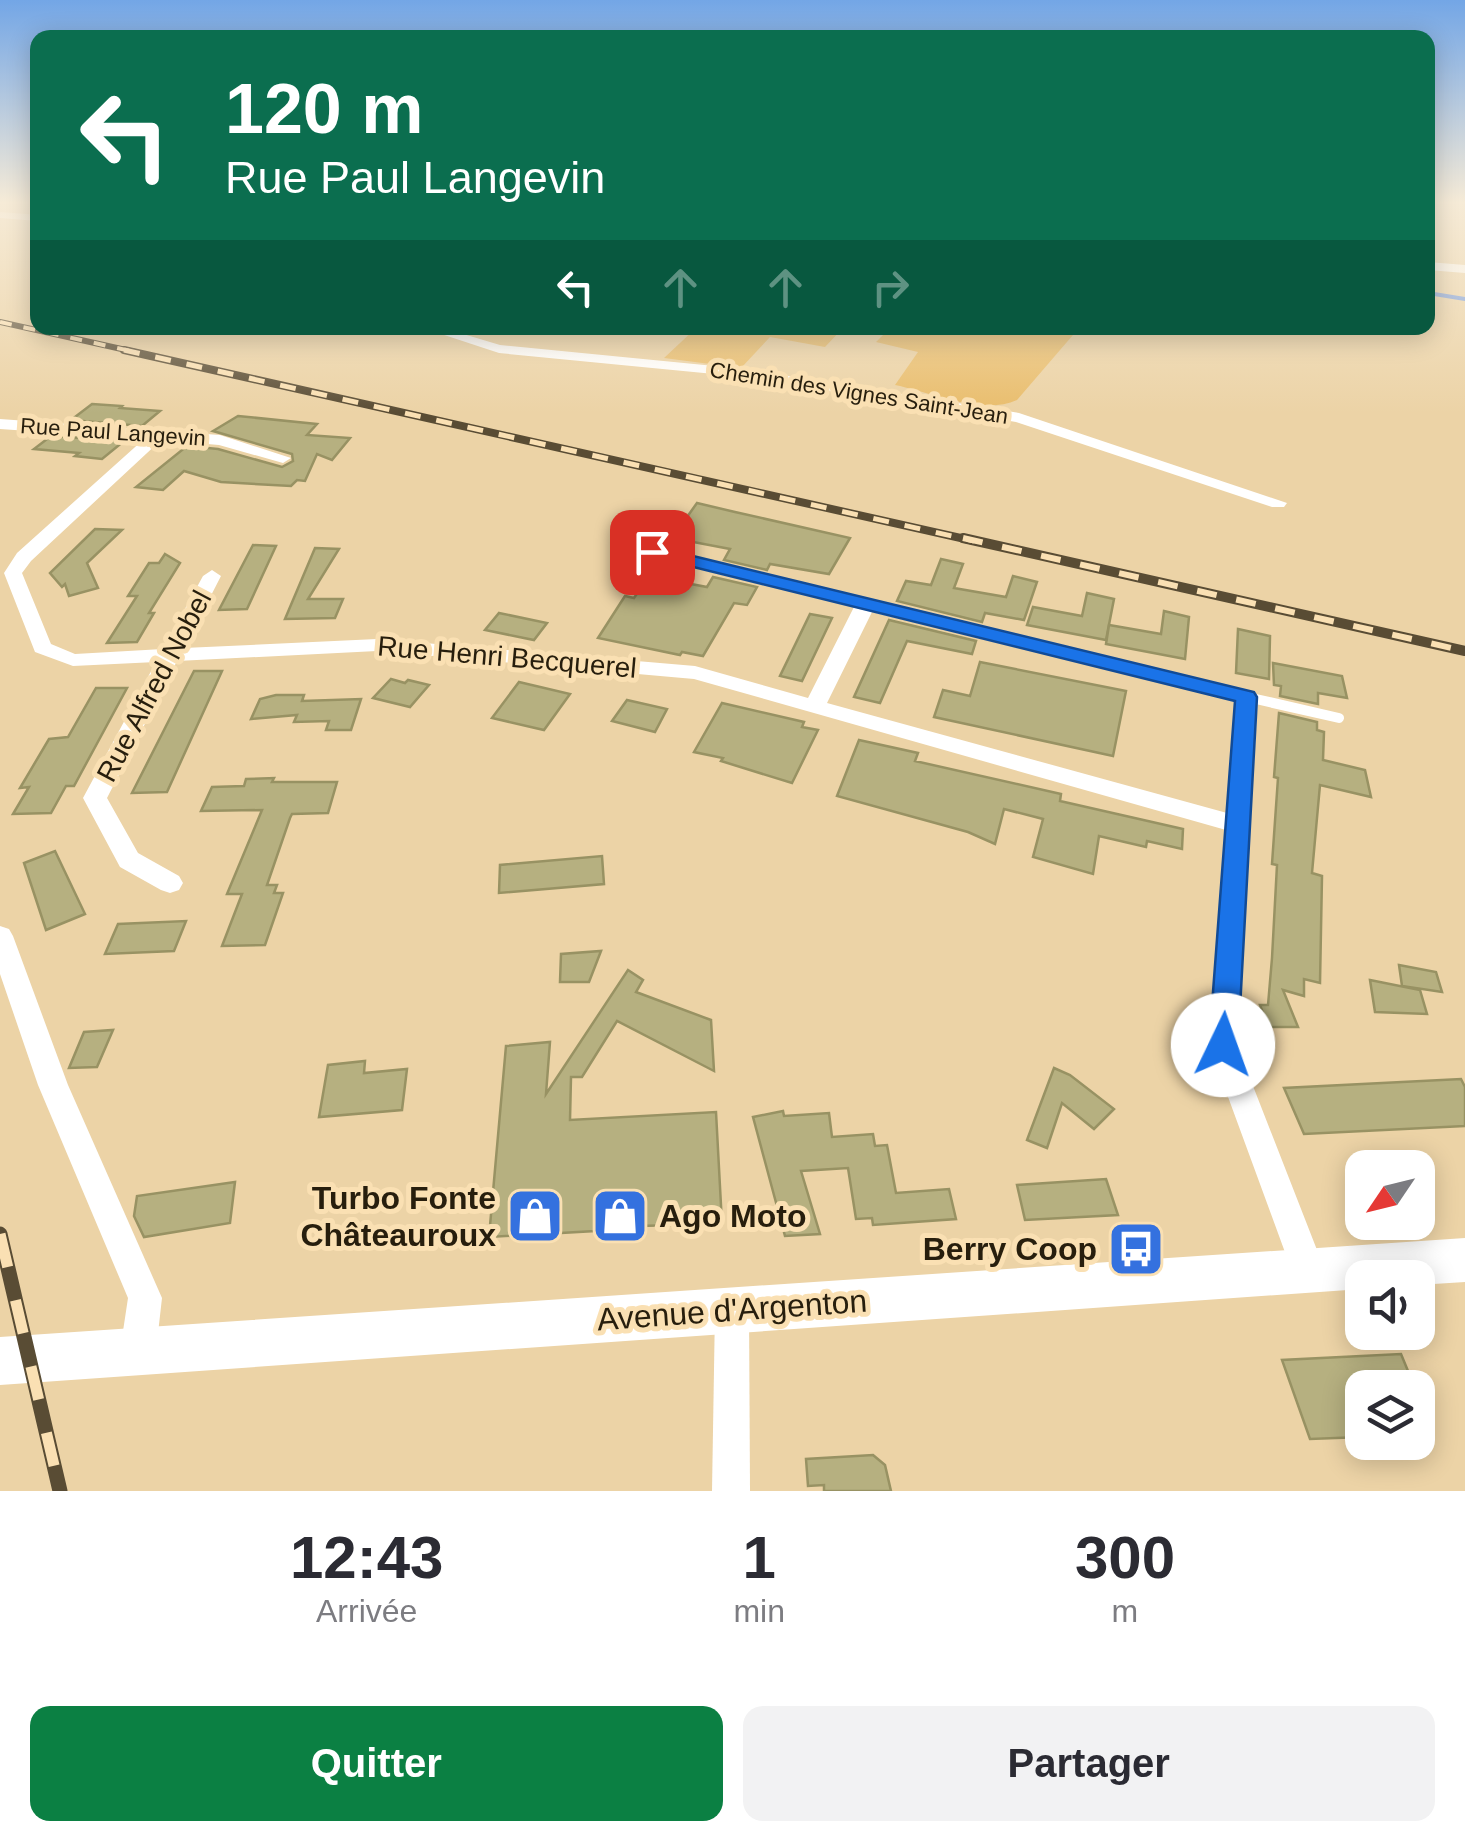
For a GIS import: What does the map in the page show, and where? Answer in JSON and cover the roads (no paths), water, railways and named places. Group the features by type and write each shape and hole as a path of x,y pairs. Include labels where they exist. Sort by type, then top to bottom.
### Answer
{"main road":[{"name":"Avenue d'Argenton","path":"0,1360 1465,1260"}],"street":[{"name":"Chemin des Vignes Saint-Jean","path":"453,335 499,349 744,373 1019,418 1278,504"},
{"name":"Rue Paul Langevin","path":"0,424 220,440 283,458"},
{"name":"Rue Henri Becquerel","path":"159,434 24,557 14,574 42,648 54,655 73,660 358,646 417,647 695,673 1236,824"},
{"path":"652,552 1246,697 1223,1045 1309,1273"},
{"name":"Rue Alfred Nobel","path":"170,883 129,860 95,798 212,576"},
{"path":"814,706 866,602"},
{"path":"0,936 54,1085 145,1298 138,1352"},
{"path":"732,1310 732,1491"}],"lane":[{"path":"1246,697 1340,718"}],"waterway":[{"path":"1435,294 1465,299"}],"railway":[{"path":"0,322 30,329"},
{"path":"58,335 135,352"},
{"path":"124,350 974,541"},
{"path":"963,538 1465,651"},
{"path":"0,1234 60,1491"}],"place":[{"name":"Turbo Fonte Châteauroux","path":"535,1216"},
{"name":"Ago Moto","path":"620,1216"},
{"name":"Berry Coop","path":"1136,1249"}]}
